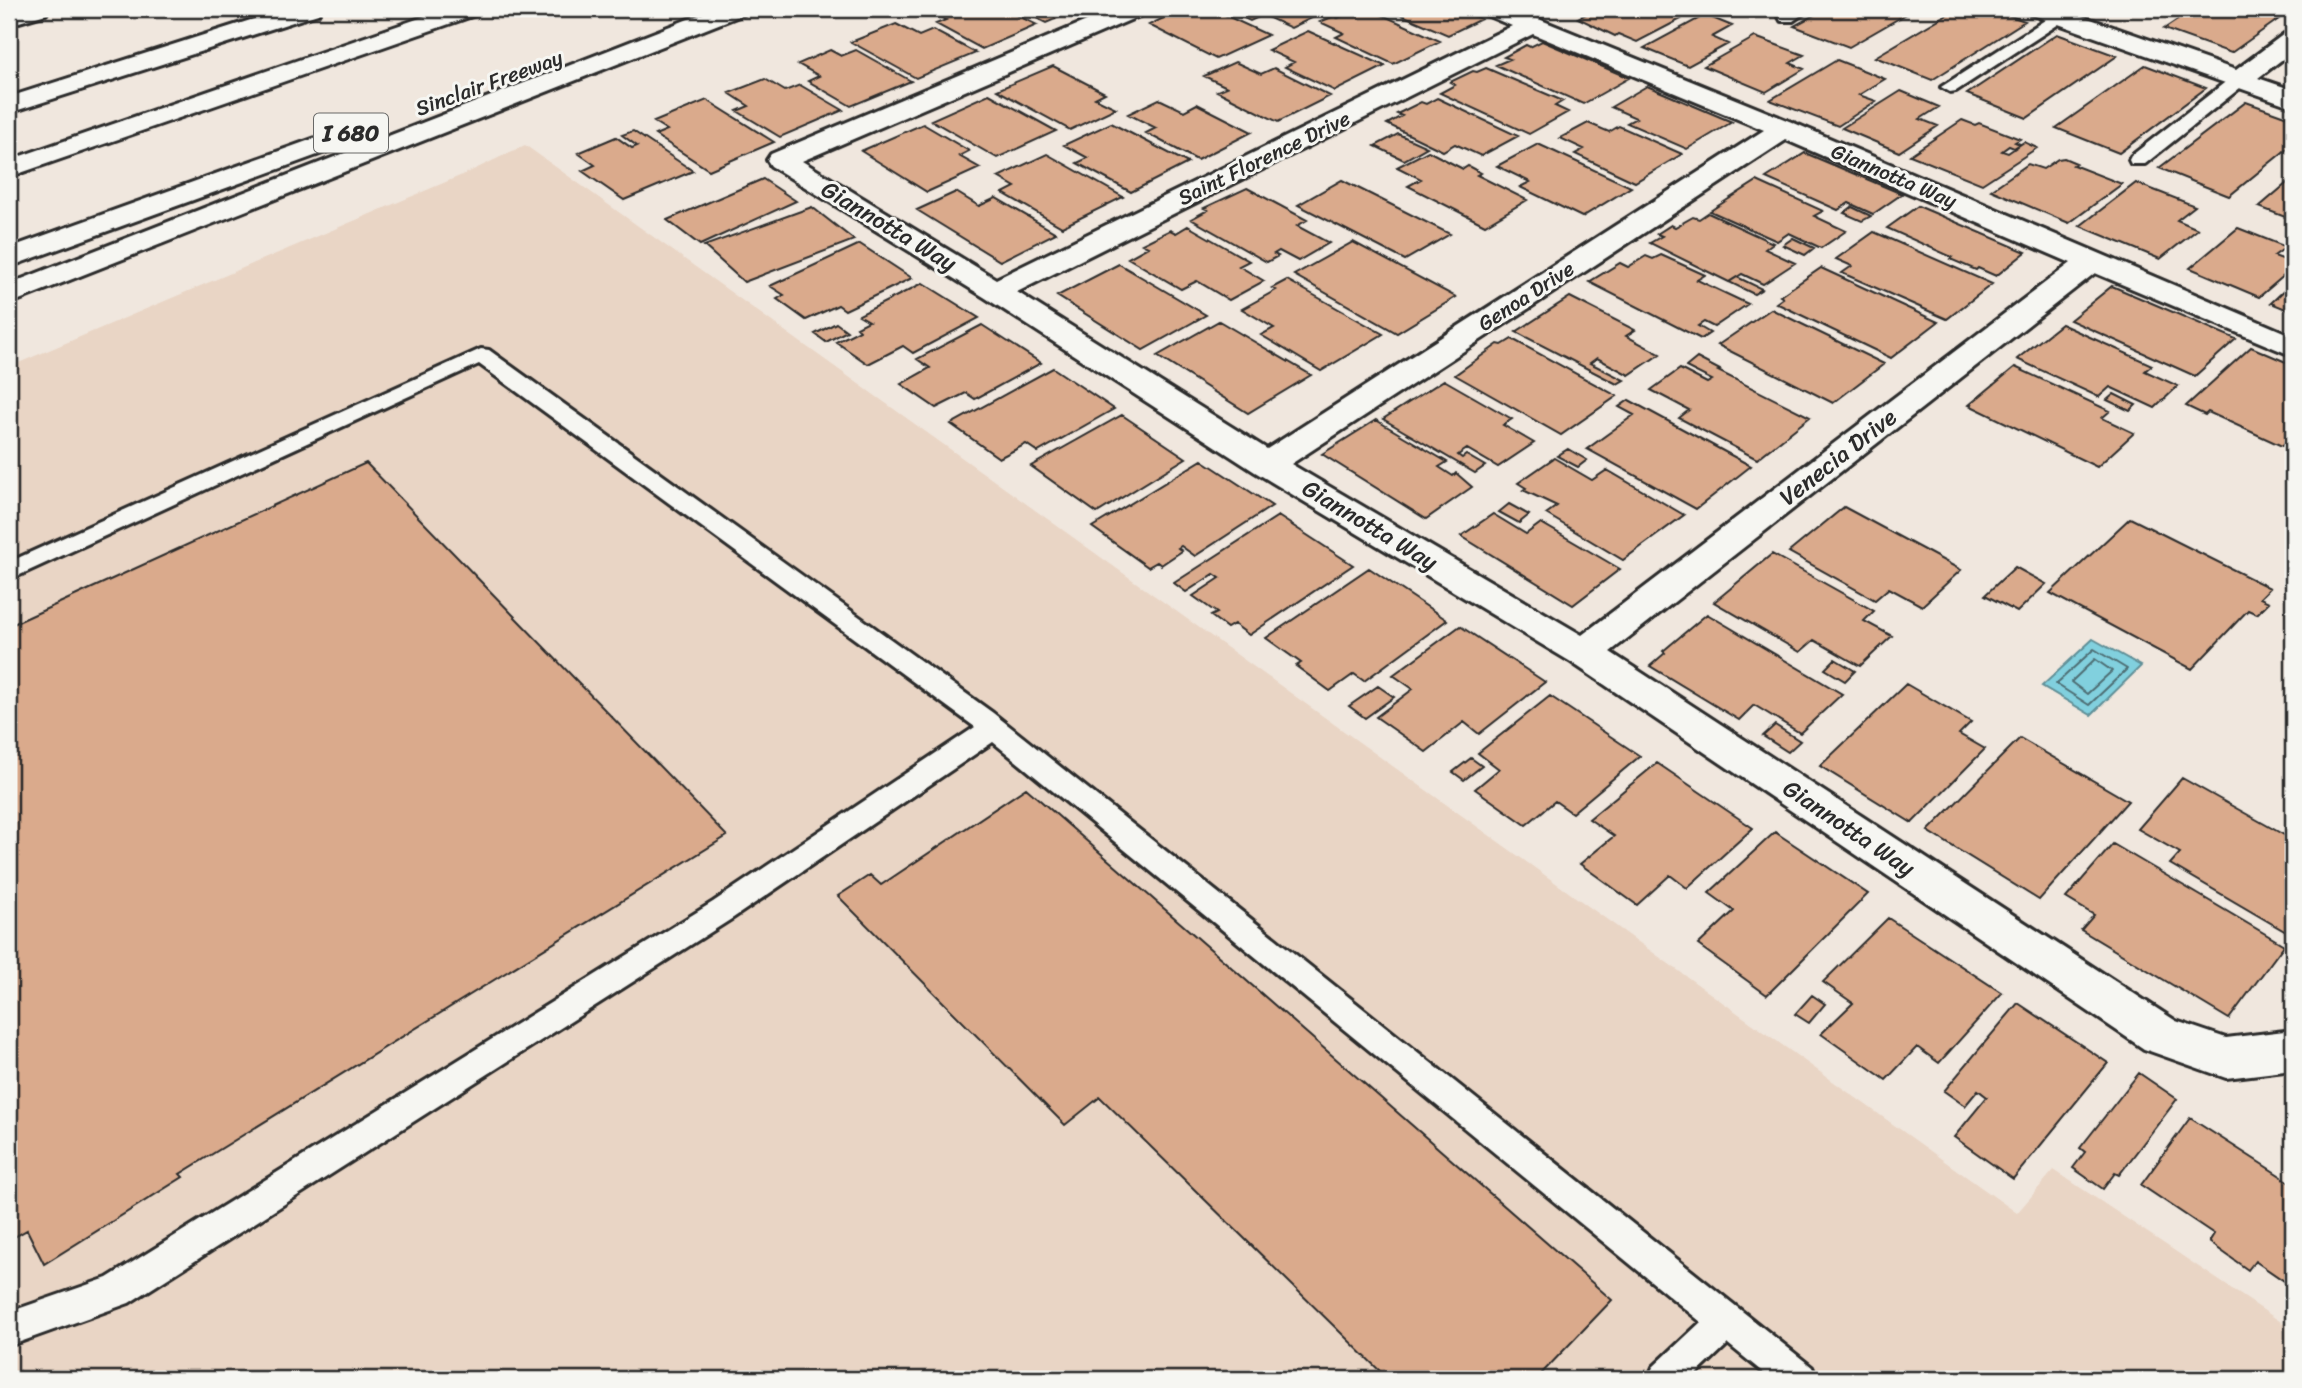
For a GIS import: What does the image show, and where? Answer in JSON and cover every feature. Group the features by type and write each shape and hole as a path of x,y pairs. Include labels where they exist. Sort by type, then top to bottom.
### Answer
{"main road":[{"path":"9,18 37,9"},
{"path":"9,105 309,9"},
{"path":"9,169 469,9"},
{"name":"Sinclair Freeway","path":"9,258 694,9"},
{"path":"9,295 735,9"},
{"name":"Giannotta Way","path":"1135,9 781,160 995,291 1267,464 1584,653 2160,1035 2226,1058 2293,1050"},
{"name":"Giannotta Way","path":"1493,9 1784,129 2293,347"},
{"path":"2049,12 2293,99"},
{"name":"Saint Florence Drive","path":"995,291 1533,25"},
{"path":"2239,80 2293,39"},
{"name":"Genoa Drive","path":"1267,464 1784,129"},
{"name":"Venecia Drive","path":"1584,653 2092,261"}],"lane":[{"path":"1950,87 2049,12"},
{"path":"2138,160 2239,80"},
{"path":"9,572 481,355 993,728 1799,1379"},
{"path":"9,1329 117,1291 723,910 993,728"},
{"path":"1666,1379 1727,1322"}],"shaded area":[{"path":"525,145 2017,1213 2054,1170 2293,1330 2293,1379 9,1379 9,367 467,173"}],"water":[{"path":"2093,639 2141,666 2091,715 2042,686"}],"building":[{"path":"1004,9 1037,25 982,49 936,24 946,20 927,10"},
{"path":"1018,9 1079,9 1046,23"},
{"path":"1182,9 1212,9 1268,35 1216,59 1149,25"},
{"path":"1224,9 1304,9 1318,15 1291,28 1263,15 1250,21"},
{"path":"1353,9 1369,9 1440,41 1393,64 1336,37 1344,33 1320,22 1334,16 1338,18 1355,10"},
{"path":"1388,9 1457,9 1481,19 1448,35"},
{"path":"1596,9 1672,9 1665,12 1681,19 1637,42 1618,34 1615,36 1578,18"},
{"path":"1825,9 1915,9 1849,47 1794,26"},
{"path":"1956,9 1990,9 2025,21 1932,80 1875,57"},
{"path":"2194,9 2293,9 2231,53 2164,29"},
{"path":"1705,15 1732,26 1712,37 1728,44 1688,66 1644,48"},
{"path":"896,24 919,36 933,30 976,53 916,78 851,42"},
{"path":"1308,31 1385,66 1335,91 1285,67 1294,62 1268,50"},
{"path":"2057,34 2117,56 2027,118 1967,94"},
{"path":"1755,37 1804,55 1790,63 1804,69 1766,92 1704,66"},
{"path":"1542,41 1629,78 1583,104 1496,65 1510,59 1504,57 1526,45 1530,47"},
{"path":"830,50 841,56 856,50 911,81 851,106 808,81 819,76 798,64"},
{"path":"1837,60 1885,79 1859,95 1876,101 1838,126 1770,100"},
{"path":"1235,62 1261,74 1274,68 1330,96 1278,122 1217,91 1227,87 1204,76"},
{"path":"2145,65 2206,88 2119,153 2056,128"},
{"path":"1053,66 1105,93 1095,98 1116,108 1070,130 997,90"},
{"path":"1486,68 1563,101 1555,106 1568,112 1529,134 1440,93 1455,85 1450,82"},
{"path":"765,79 785,91 800,85 843,110 780,137 737,111 749,106 729,93"},
{"path":"1647,86 1732,122 1687,149 1627,123 1636,118 1611,107"},
{"path":"1901,91 1939,107 1920,119 1938,126 1899,152 1842,128"},
{"path":"989,94 1056,131 997,158 931,120"},
{"path":"1437,98 1518,136 1481,156 1455,144 1443,151 1387,124 1402,116 1397,114 1421,102 1426,104"},
{"path":"1159,99 1184,111 1197,104 1252,132 1197,160 1146,133 1156,128 1128,114"},
{"path":"707,100 774,142 709,170 655,135 667,130 654,122"},
{"path":"2246,102 2293,119 2293,144 2229,196 2159,168"},
{"path":"1962,120 1975,125 1979,123 2020,139 2015,142 2020,144 2014,148 2009,146 2002,151 2008,153 2024,142 2037,148 1982,184 1910,155"},
{"path":"1111,123 1188,163 1131,192 1077,163 1088,158 1064,145"},
{"path":"1588,123 1609,132 1619,126 1682,154 1635,182 1575,154 1584,149 1560,138"},
{"path":"923,124 969,151 959,156 980,168 927,192 861,151"},
{"path":"633,131 693,171 624,200 582,171 595,165 578,153 616,137 632,148 637,146 622,135"},
{"path":"1398,134 1427,147 1404,160 1375,146"},
{"path":"1538,144 1631,187 1582,217 1520,187 1530,182 1497,166"},
{"path":"1428,151 1463,169 1468,166 1481,173 1477,175 1527,200 1485,225 1408,186 1421,179 1397,167"},
{"path":"1805,153 1902,194 1873,214 1849,203 1838,210 1766,178"},
{"path":"1047,154 1123,197 1062,227 1003,193 1015,187 998,177"},
{"path":"2064,158 2076,163 2073,165 2122,184 2069,223 1991,190 2028,164 2043,169"},
{"path":"2293,178 2293,220 2259,207"},
{"path":"763,179 796,201 700,245 667,220"},
{"path":"1342,180 1450,234 1405,260 1298,205"},
{"path":"1757,181 1823,211 1814,216 1846,231 1821,248 1789,233 1777,241 1710,211"},
{"path":"2136,183 2195,206 2177,220 2198,229 2160,259 2080,226"},
{"path":"1247,188 1307,220 1297,226 1329,243 1298,261 1279,251 1274,254 1278,256 1267,262 1191,219 1208,210 1204,208"},
{"path":"956,192 979,206 996,198 1056,233 1000,261 917,210"},
{"path":"1918,206 2026,252 1996,276 1950,259 1952,257 1887,228"},
{"path":"812,207 854,240 744,282 704,246"},
{"path":"1852,207 1871,216 1862,221 1844,213"},
{"path":"1708,213 1773,243 1765,249 1795,263 1763,284 1742,274 1729,282 1650,243 1662,236 1657,234 1671,225 1675,227 1693,217 1699,219"},
{"path":"1188,226 1249,261 1239,266 1264,281 1229,300 1197,281 1181,289 1128,258 1148,247 1142,244 1170,230 1176,233"},
{"path":"2238,228 2286,247 2274,256 2293,263 2293,268 2259,297 2190,268"},
{"path":"1874,232 1992,284 1947,319 1842,273 1852,266 1836,259"},
{"path":"1793,238 1814,248 1805,255 1783,245"},
{"path":"1353,242 1456,297 1397,333 1294,275"},
{"path":"860,244 912,278 845,310 838,305 806,320 777,299 784,295 770,286"},
{"path":"1661,255 1705,275 1697,280 1748,304 1714,327 1704,322 1698,326 1710,333 1701,339 1589,282 1620,263 1628,267 1646,256 1653,259"},
{"path":"1119,264 1206,315 1143,350 1057,296"},
{"path":"1821,268 1938,322 1891,358 1776,303 1783,298 1780,296"},
{"path":"1737,277 1762,289 1754,294 1729,282"},
{"path":"1287,280 1383,334 1321,371 1261,335 1274,328 1242,309 1276,290 1272,288"},
{"path":"2293,282 2293,312 2271,303"},
{"path":"923,283 979,318 913,353 903,346 868,364 836,342 860,330 857,327 869,321 859,315"},
{"path":"2112,286 2236,339 2195,376 2070,320"},
{"path":"1570,297 1635,330 1626,336 1660,354 1629,375 1597,358 1590,363 1624,380 1617,384 1516,332"},
{"path":"1771,309 1884,364 1833,403 1718,345"},
{"path":"1219,321 1311,375 1248,413 1157,356"},
{"path":"836,323 847,331 826,342 815,334"},
{"path":"2061,324 2152,365 2145,371 2178,386 2155,408 2110,387 2099,397 2017,359"},
{"path":"982,325 1041,363 975,399 966,393 936,408 901,384 930,368 917,359"},
{"path":"1512,339 1617,396 1561,435 1455,375 1498,344 1502,345"},
{"path":"2251,347 2293,365 2293,434 2282,446 2208,412 2205,415 2186,406"},
{"path":"1697,358 1810,417 1757,459 1679,418 1689,410 1651,390 1680,369 1707,383 1712,380 1686,367"},
{"path":"2015,367 2110,411 2102,418 2134,433 2097,467 1969,405"},
{"path":"1053,368 1114,409 1038,452 1026,444 999,458 951,424"},
{"path":"1444,380 1512,419 1503,425 1534,443 1498,467 1467,449 1458,455 1462,458 1466,455 1485,466 1475,473 1383,419"},
{"path":"2114,394 2136,405 2130,411 2107,400"},
{"path":"1629,400 1751,466 1696,509 1587,449 1634,415 1619,407"},
{"path":"1122,415 1186,458 1097,513 1031,466"},
{"path":"1376,420 1447,462 1439,467 1453,476 1456,473 1472,487 1426,519 1322,454"},
{"path":"1568,449 1587,460 1578,467 1557,456"},
{"path":"1554,458 1592,480 1607,470 1684,515 1623,560 1546,514 1557,506 1523,490 1526,488 1518,483"},
{"path":"1202,460 1272,506 1195,556 1181,546 1178,548 1182,551 1161,565 1157,562 1148,567 1092,527"},
{"path":"366,463 727,836 180,1174 183,1177 44,1264 27,1230 9,1240 9,626"},
{"path":"1509,504 1529,515 1519,523 1499,512"},
{"path":"1844,507 1961,570 1922,606 1889,588 1875,600 1789,552"},
{"path":"1493,514 1526,534 1541,523 1620,569 1573,605 1461,536"},
{"path":"1278,516 1353,565 1249,635 1234,624 1227,628 1211,616 1217,613 1193,596 1220,578 1214,574 1186,592 1174,583"},
{"path":"2130,518 2270,588 2260,598 2269,602 2257,614 2248,610 2192,669 2050,593"},
{"path":"1772,554 1874,611 1864,621 1892,636 1860,666 1814,640 1800,652 1714,602"},
{"path":"2015,567 2046,584 2017,612 1985,595"},
{"path":"1369,568 1447,620 1364,681 1354,674 1330,691 1296,666 1301,663 1266,638"},
{"path":"1707,614 1842,694 1800,733 1754,705 1739,720 1650,666 1665,653 1663,651"},
{"path":"1460,626 1545,682 1479,734 1464,722 1426,752 1376,717 1413,689 1393,675"},
{"path":"1835,659 1855,671 1845,681 1825,669"},
{"path":"1906,684 1971,722 1959,734 1985,749 1912,823 1820,766"},
{"path":"1378,686 1394,697 1365,718 1349,706"},
{"path":"1550,696 1640,756 1572,813 1555,801 1526,825 1475,789 1499,769 1478,753"},
{"path":"1775,725 1800,741 1788,752 1763,736"},
{"path":"2020,738 2128,801 2039,900 1928,831"},
{"path":"1471,758 1482,766 1464,780 1453,772"},
{"path":"1657,763 1753,828 1687,888 1670,875 1637,905 1580,864 1614,836 1589,819"},
{"path":"2182,778 2293,840 2293,936 2170,864 2180,853 2138,829"},
{"path":"1026,788 1612,1300 1542,1373 1549,1379 1388,1379 1100,1097 1065,1125 838,896 870,875 881,885"},
{"path":"1775,832 1868,894 1767,995 1698,945 1734,911 1709,893"},
{"path":"2113,844 2284,945 2229,1019 2081,930 2094,915 2066,898"},
{"path":"1888,918 2002,993 1939,1063 1917,1047 1886,1080 1821,1034 1853,1003 1823,982"},
{"path":"1812,995 1825,1004 1809,1023 1795,1014"},
{"path":"2018,1003 2108,1063 2013,1179 1954,1137 1987,1097 1978,1090 1965,1106 1944,1091"},
{"path":"2139,1073 2177,1099 2119,1175 2115,1173 2103,1189 2073,1168 2085,1152 2080,1148"},
{"path":"2190,1118 2293,1184 2293,1287 2255,1261 2248,1270 2209,1242 2214,1234 2141,1185"}]}
